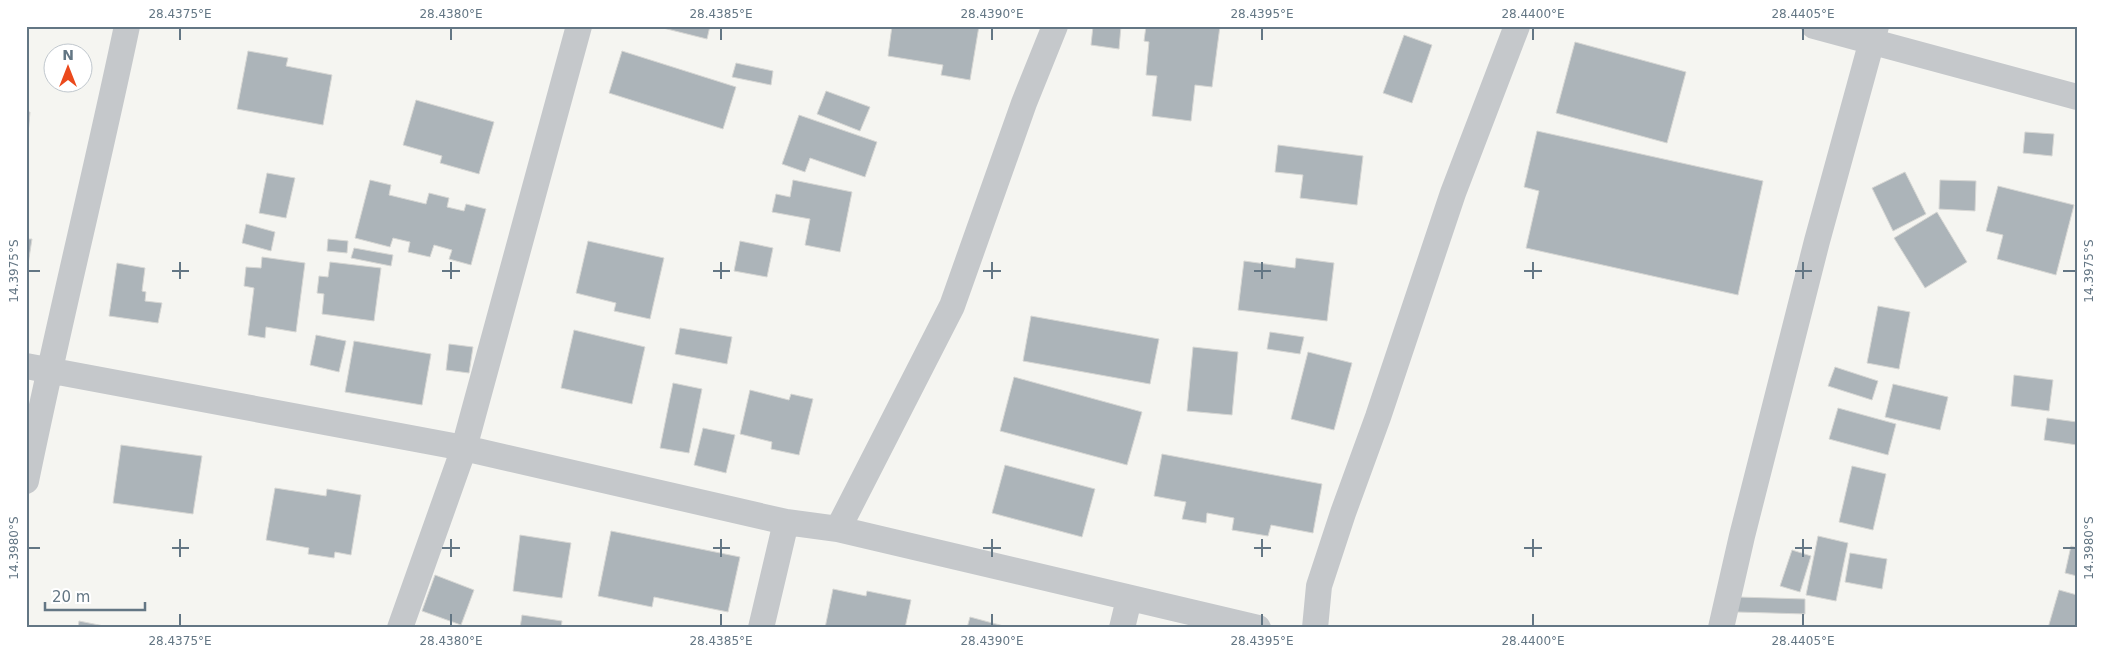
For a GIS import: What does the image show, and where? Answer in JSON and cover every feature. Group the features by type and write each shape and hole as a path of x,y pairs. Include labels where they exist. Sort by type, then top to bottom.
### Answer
{"street":[{"path":"26,481 38,368 93,184 128,26"},
{"path":"400,628 464,448 579,26"},
{"path":"838,529 952,306 1024,103 1054,26"},
{"path":"1314,628 1319,586 1342,513 1378,416 1453,193 1517,26"},
{"path":"1814,26 1875,34 2077,97"},
{"path":"1721,628 1742,536 1815,251 1875,34"},
{"path":"38,368 464,448 786,522 838,529 1258,628"},
{"path":"761,628 786,522"},
{"path":"1122,628 1129,599"}],"building":[{"path":"655,26 710,26 707,39"},
{"path":"892,26 979,26 970,80 941,75 943,65 888,56"},
{"path":"1093,26 1121,26 1119,49 1091,45"},
{"path":"1146,26 1220,26 1212,87 1195,85 1191,121 1152,116 1157,76 1146,75 1149,42 1144,41"},
{"path":"1404,35 1432,45 1412,103 1383,93"},
{"path":"1575,42 1686,72 1667,143 1556,113"},
{"path":"248,51 288,58 286,66 332,75 323,125 237,109"},
{"path":"622,51 736,87 723,129 609,93"},
{"path":"736,63 773,71 771,85 732,77"},
{"path":"826,91 870,107 860,131 817,114"},
{"path":"416,100 494,122 479,174 440,163 442,156 403,145"},
{"path":"26,112 30,112 26,156"},
{"path":"799,115 877,142 865,177 810,158 805,172 782,164"},
{"path":"1537,131 1763,181 1738,295 1526,248 1539,191 1524,187"},
{"path":"2025,132 2054,134 2052,156 2023,153"},
{"path":"1278,145 1363,156 1357,205 1300,198 1303,175 1275,172"},
{"path":"1905,172 1926,214 1893,231 1872,188"},
{"path":"267,173 295,178 286,218 259,213"},
{"path":"370,180 391,185 389,195 426,204 429,193 449,198 447,207 464,211 466,204 486,209 471,265 449,259 452,250 434,245 430,257 408,252 410,242 393,238 390,247 355,238"},
{"path":"793,180 852,192 840,252 805,245 810,219 772,212 776,194 790,197"},
{"path":"1940,180 1976,181 1975,211 1939,209"},
{"path":"1998,186 2074,205 2056,275 1997,259 2003,235 1986,231"},
{"path":"1937,212 1967,262 1925,288 1894,238"},
{"path":"246,224 275,232 271,251 242,243"},
{"path":"26,239 32,239 26,277"},
{"path":"328,239 348,241 347,253 327,251"},
{"path":"588,241 664,258 650,319 614,311 616,303 576,293"},
{"path":"740,241 773,248 767,277 734,271"},
{"path":"354,248 393,255 391,266 351,258"},
{"path":"262,257 305,263 296,332 266,327 265,338 248,335 254,288 244,286 246,267 261,268"},
{"path":"1296,258 1334,263 1327,321 1238,310 1244,261 1295,268"},
{"path":"330,262 381,268 374,321 322,314 324,294 317,293 319,276 328,277"},
{"path":"117,263 145,268 142,291 146,292 145,301 162,303 158,323 109,316"},
{"path":"1878,306 1910,312 1899,369 1867,363"},
{"path":"1031,316 1159,339 1150,384 1023,361"},
{"path":"680,328 732,337 727,364 675,354"},
{"path":"574,330 645,347 632,404 561,388"},
{"path":"1270,332 1304,337 1300,354 1267,349"},
{"path":"316,335 346,341 339,372 310,365"},
{"path":"354,341 431,354 422,405 345,392"},
{"path":"449,344 473,347 469,373 446,370"},
{"path":"1193,347 1238,352 1232,415 1187,411"},
{"path":"1308,352 1352,363 1334,430 1291,419"},
{"path":"1835,367 1878,381 1872,400 1828,386"},
{"path":"2014,375 2053,380 2049,411 2011,406"},
{"path":"1014,377 1142,412 1127,465 1000,431"},
{"path":"673,383 702,389 689,453 660,448"},
{"path":"1893,384 1948,397 1940,430 1885,417"},
{"path":"750,390 789,400 791,394 813,399 799,455 771,449 772,442 740,434"},
{"path":"1838,408 1896,424 1888,455 1829,439"},
{"path":"2047,418 2077,422 2077,445 2044,440"},
{"path":"703,428 735,435 726,473 694,465"},
{"path":"121,445 202,456 193,514 113,503"},
{"path":"1162,454 1322,484 1313,533 1271,525 1268,536 1232,530 1234,518 1207,513 1206,523 1182,519 1186,502 1154,496"},
{"path":"1005,465 1095,489 1082,537 992,513"},
{"path":"1852,466 1886,474 1873,530 1839,522"},
{"path":"275,488 326,496 327,489 361,495 351,555 335,552 334,558 308,554 309,548 266,540"},
{"path":"611,531 740,557 728,612 654,597 652,607 598,596"},
{"path":"520,535 571,543 562,598 513,591"},
{"path":"1818,536 1848,543 1836,601 1806,595"},
{"path":"2071,546 2077,548 2077,576 2065,573"},
{"path":"1792,550 1811,556 1800,592 1780,586"},
{"path":"1850,553 1887,559 1882,589 1845,582"},
{"path":"435,575 474,590 461,625 422,611"},
{"path":"833,589 866,596 867,591 911,600 905,628 825,628"},
{"path":"2059,590 2077,595 2077,628 2048,628"},
{"path":"1738,597 1805,599 1805,614 1737,612"},
{"path":"522,615 562,621 561,628 520,628"},
{"path":"970,617 1011,628 967,628"},
{"path":"79,621 114,628 78,628"}]}
